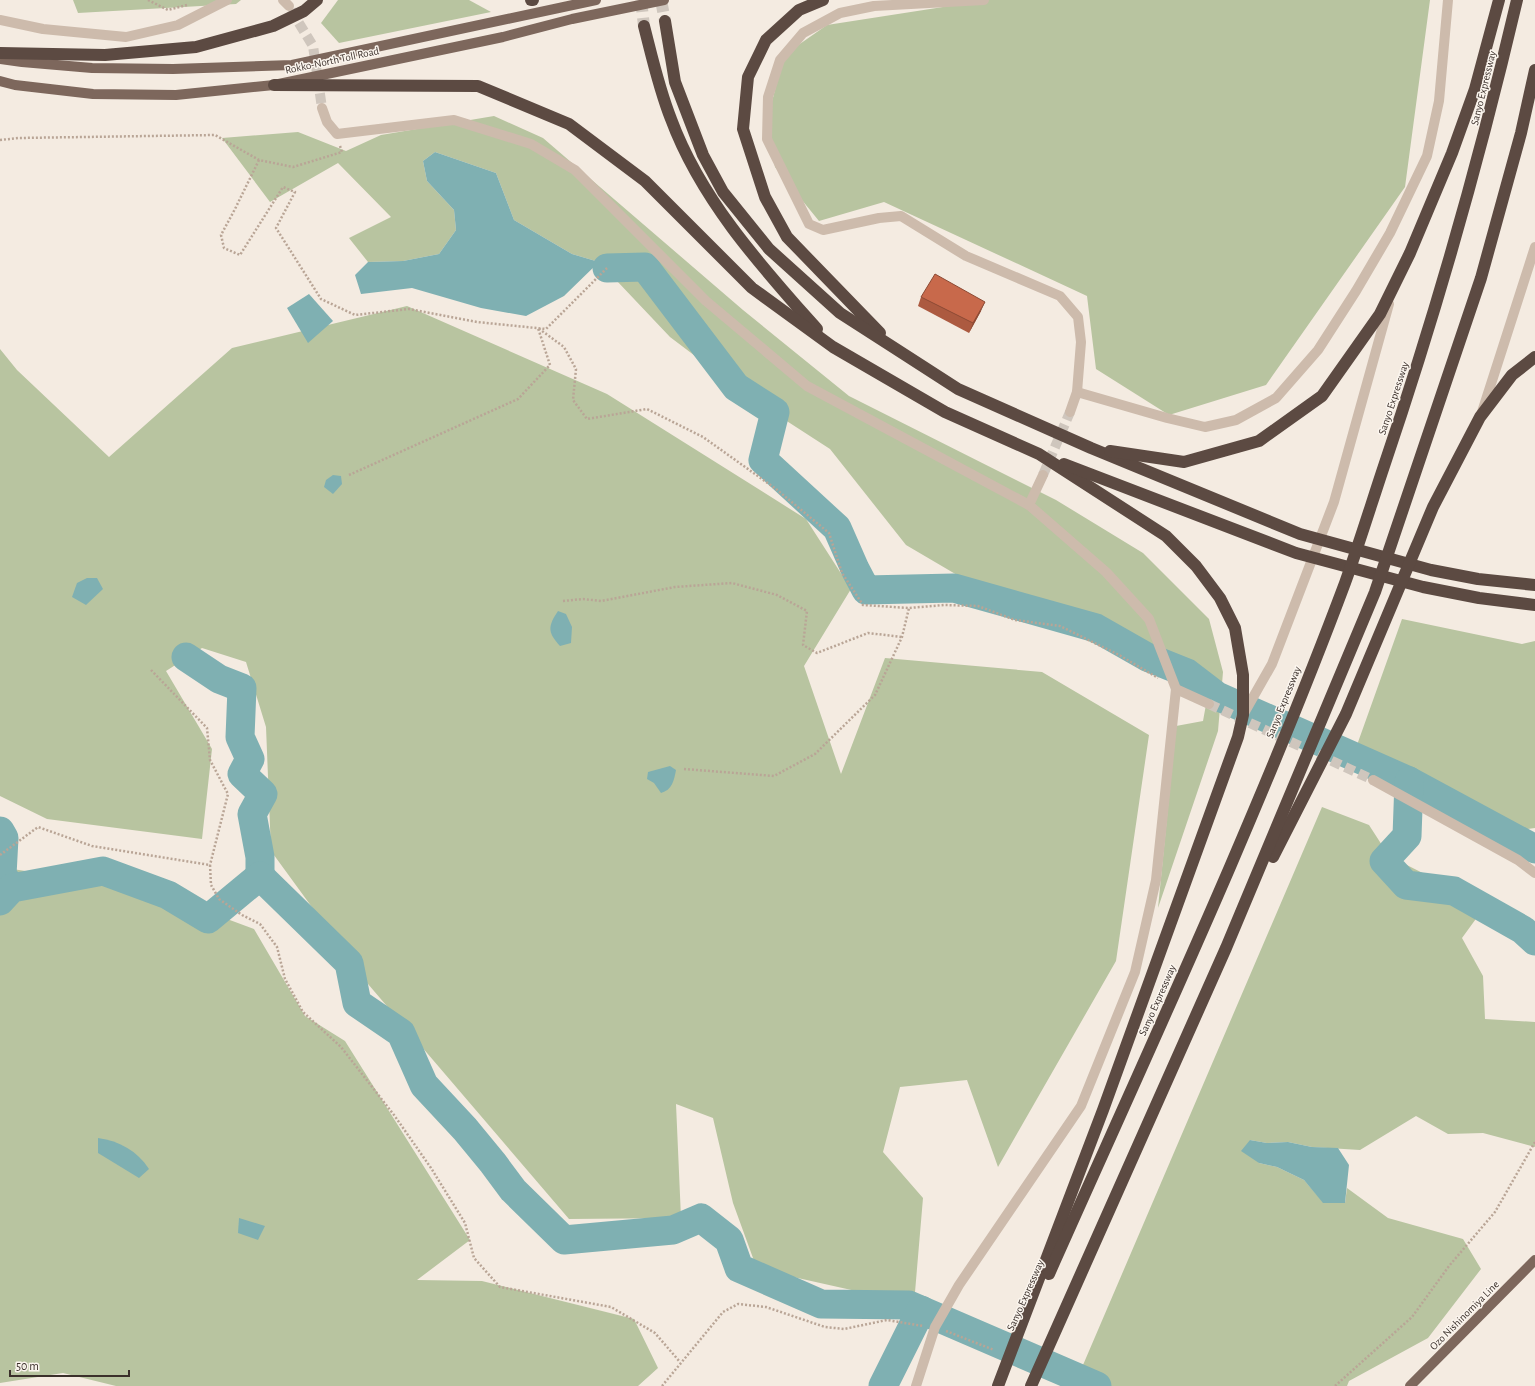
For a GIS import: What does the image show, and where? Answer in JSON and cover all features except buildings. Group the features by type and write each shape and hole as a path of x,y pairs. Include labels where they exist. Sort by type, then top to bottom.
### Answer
{"highway":[{"path":"0,52 105,55 196,47 273,26 304,11 316,0"},
{"path":"823,0 799,10 766,40 748,77 743,129 765,197 787,237 896,349"},
{"path":"1091,448 1184,462 1259,441 1322,396 1380,314 1410,253 1452,153 1475,89 1499,0"},
{"name":"Sanyo Expressway","path":"998,1386 1200,937 1260,796 1345,582 1408,395 1449,264 1488,123 1518,0"},
{"path":"665,21 675,82 703,155 723,192 775,254 840,313 958,389 1091,448 1300,534 1431,570 1478,579 1535,585"},
{"path":"644,26 671,120 693,166 716,206 768,275 833,347"},
{"path":"1030,1386 1226,948 1374,592 1481,278 1521,133 1535,70"},
{"path":"274,85 478,86 568,124 645,181 752,288 833,347 945,412 1039,454 1296,553 1423,587 1479,598 1535,605"},
{"path":"1226,948 1346,714 1433,507 1480,417 1512,375 1535,357"},
{"path":"998,1386 1103,1110 1238,737 1243,715 1242,675 1235,628 1220,598 1196,566 1166,536 1039,454"}],"main road":[{"name":"Rokko-North Toll Road","path":"0,59 92,68 173,69 292,65 596,0"},
{"name":"Rokko-North Toll Road","path":"0,81 15,85 93,94 146,95 176,95 274,85 502,38 572,19 664,0"},
{"name":"Ozo Nishinomiya Line","path":"1410,1386 1535,1260"}],"street":[{"path":"0,20 43,29 126,38 178,25 227,0"},
{"path":"984,0 874,6 840,13 803,33 780,60 770,89 768,97 767,139 809,224 823,230 879,218 901,216 966,256 1060,296 1078,317 1081,342 1077,392 1070,412"},
{"path":"1077,392 1167,418 1205,427 1236,420 1276,398 1318,350 1356,291 1390,233 1427,156 1438,101 1448,0"},
{"path":"322,108 327,122 337,134 454,120 531,144 575,170 706,301 806,386 1029,506 1106,572 1149,619 1176,689 1156,880 1135,972 1081,1106 959,1285 935,1327 916,1386"},
{"path":"1480,417 1535,247"},
{"path":"1243,715 1272,664 1334,502 1395,283"},
{"path":"1029,506 1043,475"},
{"path":"1176,689 1209,704"},
{"path":"1373,780 1518,860 1535,873"}],"path":[{"path":"148,0 168,10 189,4"},
{"path":"0,140 27,138 215,135 259,160 293,167 342,152 337,134"},
{"path":"259,160 236,210 221,235 224,248 240,255 283,187 295,192 276,228 321,300 355,315 409,309 477,322 546,329 607,268"},
{"path":"349,475 518,399 550,365 538,328"},
{"path":"538,328 564,347 576,370 573,400 587,418 647,409 703,437 776,489 829,533 842,573 863,605 909,608 944,605 978,606 1015,620 1060,626 1119,655 1176,689"},
{"path":"563,601 583,599 601,601 675,587 732,583 777,595 807,611 803,645 817,653 868,633 902,637"},
{"path":"684,768 774,776 815,754 875,695 902,637 909,608"},
{"path":"151,670 207,728 210,760 228,794 210,865 211,885 219,899 260,924 277,947 285,979 303,1012 341,1047 394,1115 431,1168 464,1223 474,1258 500,1287 610,1307 655,1333 680,1362"},
{"path":"0,848 1,854 38,827 92,846 210,865"},
{"path":"1335,1386 1412,1317 1449,1266 1495,1212 1535,1142"},
{"path":"662,1386 680,1362 723,1312 738,1304 766,1307 825,1327 844,1329 887,1320 935,1327 994,1350"}],"green space":[{"path":"73,0 241,0 236,4 78,13"},
{"path":"338,0 469,0 491,12 339,43 321,23"},
{"path":"988,0 1430,0 1405,187 1266,385 1169,415 1096,369 1087,296 884,202 819,221 775,167 767,121 784,55 827,25"},
{"path":"494,116 543,138 743,310 849,396 1056,500 1143,553 1209,619 1223,672 1218,731 1158,908 1176,726 1203,721 1211,677 1149,643 1134,661 1015,609 906,545 830,449 748,396 670,337 599,262 572,254 514,220 496,173 435,152 423,161 427,181 454,210 456,230 439,254 403,261 368,262 349,238 391,217 338,163 270,202 222,138 298,132 346,151 381,135"},
{"path":"407,306 607,394 806,519 851,589 804,666 841,774 885,658 1042,672 1149,735 1116,961 998,1167 967,1080 900,1087 883,1152 923,1198 914,1304 757,1269 733,1203 713,1118 676,1104 681,1218 569,1219 368,984 271,851 266,727 246,662 202,648 166,671 212,749 202,839 47,819 0,796 0,349 17,370 109,457 232,348"},
{"path":"1402,619 1522,644 1535,641 1535,828 1514,831 1357,745"},
{"path":"1322,807 1369,825 1389,856 1486,905 1462,938 1483,976 1485,1019 1535,1022 1535,1147 1483,1133 1448,1134 1416,1116 1360,1150 1312,1147 1288,1142 1267,1143 1250,1140 1259,1163 1277,1167 1304,1180 1323,1202 1345,1203 1347,1188 1388,1218 1463,1239 1481,1269 1428,1338 1349,1381 1347,1386 1074,1386"},
{"path":"6,868 149,890 254,929 305,1016 345,1041 470,1240 417,1280 482,1281 634,1319 658,1368 638,1386 116,1386 63,1373 0,1383 0,873"}],"water":[{"path":"435,152 496,173 514,220 572,254 599,262 564,296 526,316 481,308 412,288 361,294 355,275 368,262 403,261 439,254 456,230 454,210 427,181 423,161"},
{"path":"309,294 333,321 308,343 287,308"},
{"path":"333,475 341,476 342,484 333,494 324,487 326,480"},
{"path":"87,578 97,578 103,589 86,605 72,597 77,583"},
{"path":"558,611 566,614 572,627 571,643 560,646 553,637 550,629 552,621"},
{"path":"670,766 676,770 673,781 668,790 661,793 654,783 647,779 648,772"},
{"path":"98,1138 121,1144 139,1157 149,1169 139,1178 98,1153"},
{"path":"1250,1140 1267,1143 1288,1142 1312,1147 1338,1148 1349,1165 1345,1203 1323,1203 1304,1180 1277,1167 1259,1163 1241,1151"},
{"path":"239,1218 265,1226 258,1240 238,1233"}],"waterway":[{"path":"607,268 645,267 736,387 775,412 763,460 837,528 866,590 954,588 1096,628 1147,657 1187,673 1217,696 1409,781 1535,849"},
{"path":"186,657 219,679 242,688 240,737 250,759 242,774 263,794 252,814 260,857 260,876"},
{"path":"1409,781 1407,836 1384,861 1406,885 1454,891 1523,930 1535,941"},
{"path":"0,831 4,838 2,875 12,888"},
{"path":"0,901 12,888 103,871 168,895 208,919 260,876 349,963 357,1003 401,1033 424,1085 465,1129 513,1190 564,1240 673,1230 701,1218 729,1240 739,1268 821,1304 909,1305 1097,1386"},
{"path":"883,1386 921,1310"}],"tunnel":[{"path":"641,0 644,26"},
{"path":"661,0 665,21"},
{"path":"291,10 313,46 322,108"},
{"path":"1043,475 1070,412"},
{"path":"1209,704 1373,780"}]}
